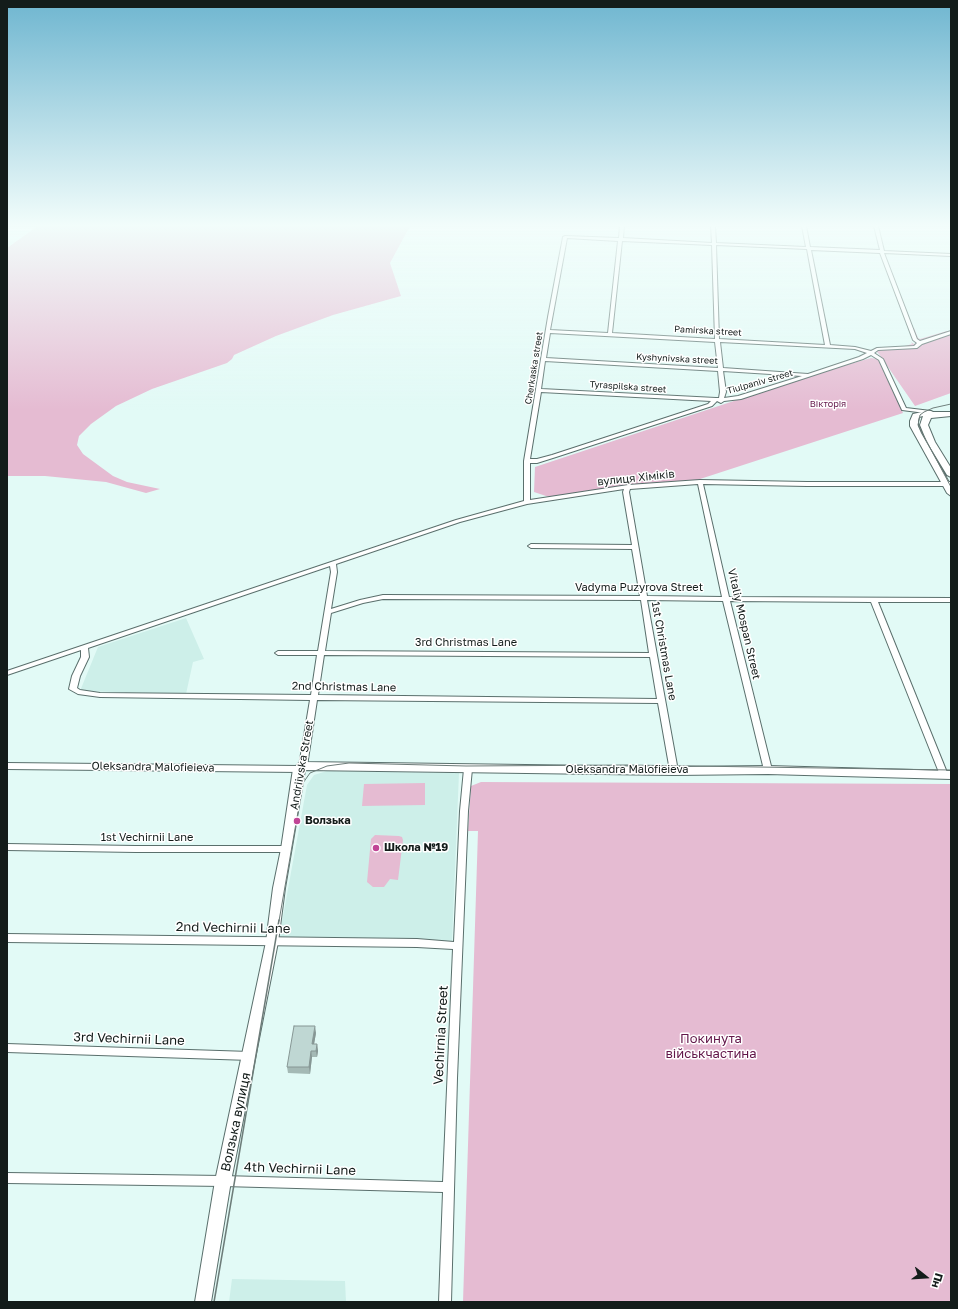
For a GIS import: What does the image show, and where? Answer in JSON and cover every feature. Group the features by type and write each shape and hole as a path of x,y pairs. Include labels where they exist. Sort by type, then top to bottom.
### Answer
{"street":[{"name":"Cherkaska street","path":"527,502 527,461 556,287"},
{"path":"610,334 615,287"},
{"path":"715,287 717,340 723,392 718,400"},
{"path":"816,287 828,346"},
{"path":"895,287 915,340 920,342"},
{"name":"Pamirska street","path":"548,331 828,346 855,348 868,352"},
{"name":"Tiulpaniv street","path":"527,461 537,461 554,456 710,405 718,400 739,398 811,375 861,358 868,352 877,349 915,347 920,342 951,332"},
{"path":"868,352 881,359 904,409 936,414"},
{"name":"Kyshynivska street","path":"543,359 811,375"},
{"name":"Tyraspilska street","path":"539,390 718,400"},
{"path":"951,414 922,414 916,416 914,421 914,426 949,484 951,493"},
{"path":"936,414 928,416 925,419 924,425 931,442 951,475"},
{"name":"вулиця Хіміків","path":"7,673 333,563 458,522 527,502 628,488 700,482 949,484"},
{"name":"Vitaliy Mospan Street","path":"700,482 726,598 768,770"},
{"name":"1st Christmas Lane","path":"628,488 626,492 643,598 674,771"},
{"path":"531,546 635,547"},
{"name":"Andriivska Street","path":"272,942 279,888 288,849 322,653 334,572 333,563"},
{"name":"Vadyma Puzyrova Street","path":"328,612 362,601 383,597 951,600"},
{"path":"874,600 948,775"},
{"name":"2nd Christmas Lane","path":"84,647 85,657 73,689 78,692 100,695 661,701"},
{"name":"3rd Christmas Lane","path":"278,653 653,655"},
{"name":"Oleksandra Malofieieva","path":"7,766 674,771 768,770 948,775"},
{"name":"Vechirnia Street","path":"445,1302 458,946 463,833 468,769"},
{"name":"1st Vechirnii Lane","path":"7,847 288,849"},
{"name":"2nd Vechirnii Lane","path":"7,938 417,943 458,946"},
{"name":"Волзька вулиця","path":"203,1302 223,1181 250,1056 272,942"},
{"name":"3rd Vechirnii Lane","path":"7,1048 250,1056"},
{"name":"4th Vechirnii Lane","path":"7,1178 223,1181 448,1187"}],"shaded area":[{"path":"186,618 204,659 193,662 186,694 80,691 98,647"},
{"name":"Школа №19","path":"327,771 459,773 452,942 279,938 307,785 314,775"},
{"path":"232,1279 345,1281 346,1302 229,1302"}],"green space":[{"path":"7,287 398,287 401,296 333,315 276,336 234,355 227,363 152,389 116,406 91,424 79,436 77,445 83,454 113,476 127,482 160,489 146,493 106,482 45,476 7,476"},
{"path":"913,328 920,339 947,331 951,333 951,393 915,406 876,351 895,346 905,346 912,344 911,342 914,344 922,341 916,338"},
{"name":"Вікторія","path":"871,358 878,359 903,413 697,480 648,483 549,497 534,492 535,467 818,373"},
{"name":"Покинута військчастина","path":"481,782 951,784 951,1302 463,1302 478,831 468,831 471,786"},
{"path":"425,783 425,805 362,806 364,784"},
{"path":"375,835 399,836 402,837 403,840 398,880 390,879 384,887 373,887 367,882 371,839"}],"building":[{"path":"294,1026 315,1026 312,1044 317,1044 316,1051 311,1051 309,1067 287,1067"}],"tram line":[{"path":"951,404 933,408 924,412 920,415 918,425 951,487"},
{"path":"279,921 303,783 310,773 327,766 349,763 466,766 628,765 951,770"},
{"path":"214,1302 279,920"}],"place":[{"name":"Волзька","path":"297,821"},
{"name":"Школа №19","path":"376,848"}]}
